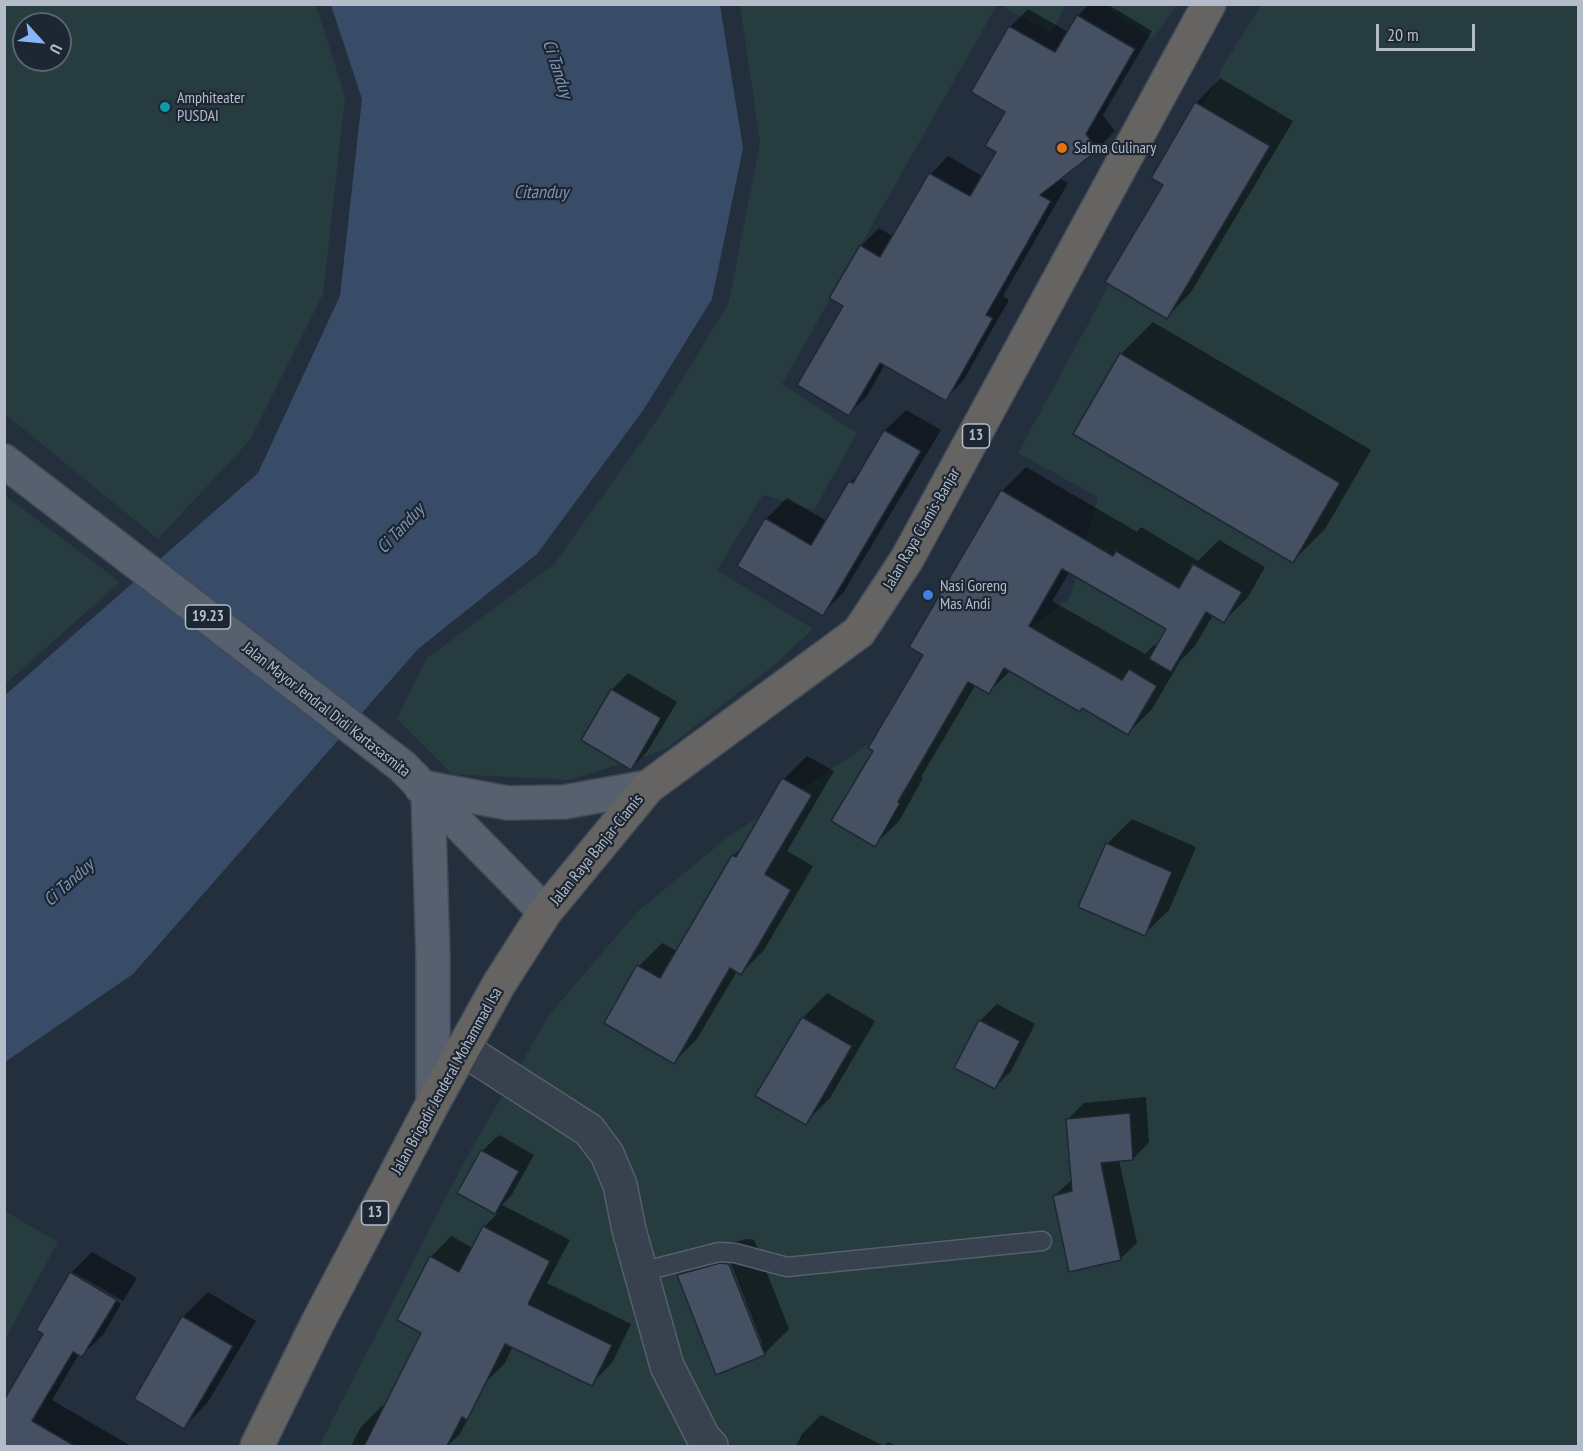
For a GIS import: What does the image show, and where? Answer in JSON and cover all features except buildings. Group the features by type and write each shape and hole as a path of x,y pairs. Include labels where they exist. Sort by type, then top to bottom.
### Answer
{"highway":[{"name":"Jalan Raya Ciamis-Banjar","path":"648,787 859,632 919,539 1209,4"},
{"name":"Jalan Raya Banjar-Ciamis","path":"545,912 648,787"},
{"name":"Jalan Brigadir Jenderal Mohammad Isa","path":"257,1446 317,1324 433,1103 499,984 545,912"}],"main road":[{"name":"Jalan Mayor Jendral Didi Kartasasmita","path":"9,465 417,782 545,912"},
{"path":"433,1103 433,958 417,782 508,803 564,802 648,787"}],"street":[{"path":"463,1049 589,1130 607,1154 620,1185 667,1366 703,1437 711,1446"}],"lane":[{"path":"641,1272 719,1252 735,1253 786,1267 1042,1241"}],"green space":[{"path":"4,5 316,5 345,96 323,294 250,440 158,539 5,414"},
{"path":"740,5 997,5 782,384 857,433 814,510 763,495 717,570 813,629 773,666 664,750 570,780 452,774 397,719 427,658 554,564 661,414 729,302 760,142"},
{"path":"1001,5 1066,5 1051,33"},
{"path":"1103,5 1176,5 1153,39"},
{"path":"1261,5 1578,5 1578,1446 319,1446 464,1162 550,1014 637,912 728,837 854,754 1070,598 1098,497 1018,453 1225,63"},
{"path":"4,495 120,582 5,684 4,684"},
{"path":"5,1211 58,1242 5,1339"}],"water":[{"name":"Citanduy","path":"331,5 720,5 743,148 712,299 644,409 537,554 418,649 133,974 5,1062 4,696 258,473 340,296 362,99"}],"place":[{"name":"Amphiteater PUSDAI","path":"165,107"},
{"name":"Salma Culinary","path":"1062,148"},
{"name":"Nasi Goreng Mas Andi","path":"928,595"}],"water label":[{"name":"Ci Tanduy","path":"557,69"},
{"name":"Ci Tanduy","path":"401,529"},
{"name":"Ci Tanduy","path":"69,883"}]}
